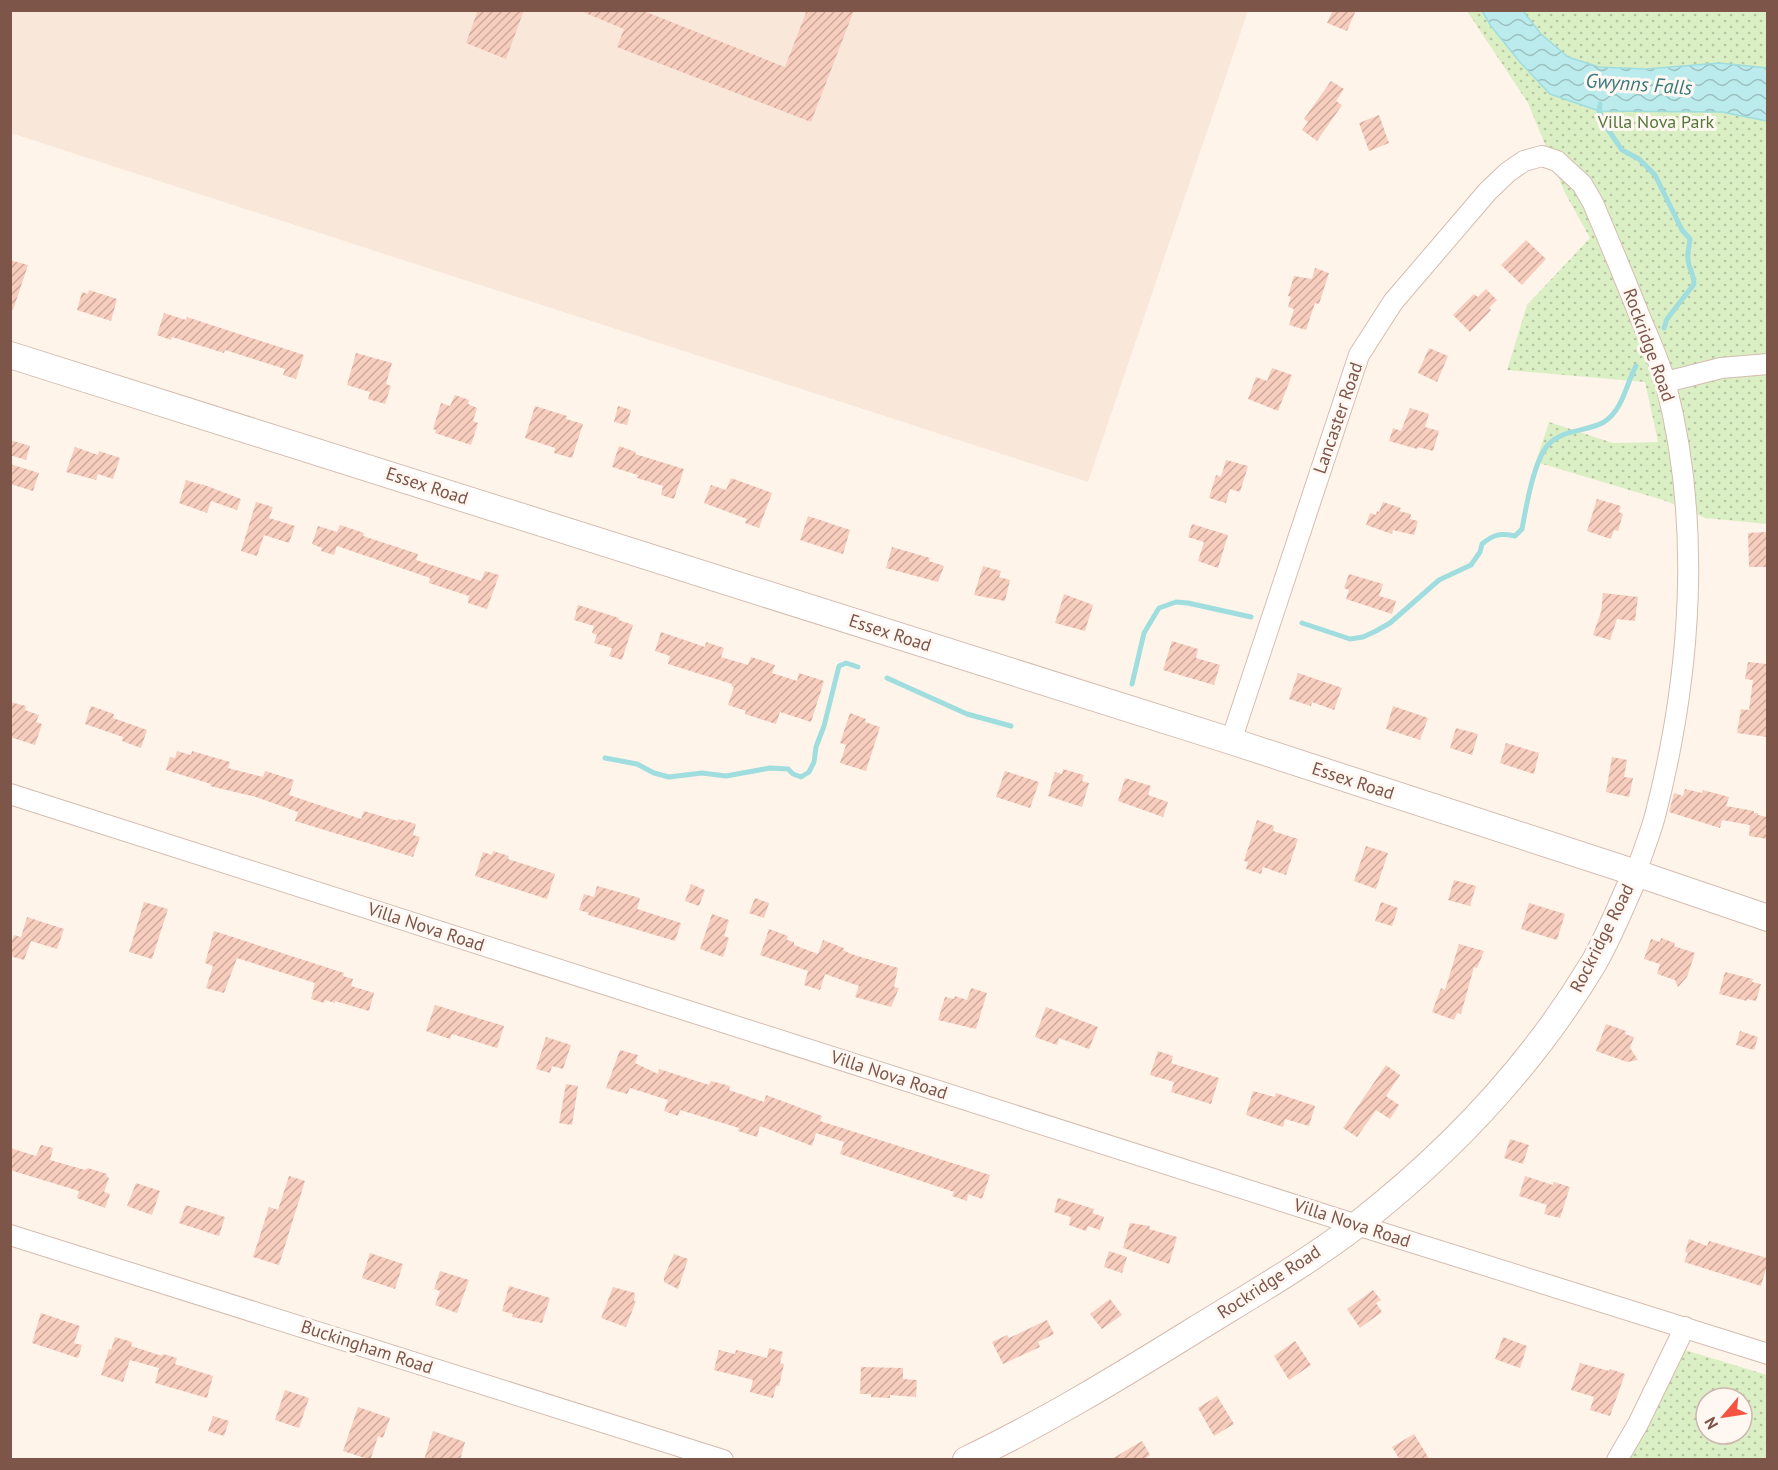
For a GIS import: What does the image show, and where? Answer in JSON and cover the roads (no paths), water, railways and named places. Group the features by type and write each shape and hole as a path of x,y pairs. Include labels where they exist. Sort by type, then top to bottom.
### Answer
{"street":[{"name":"Rockridge Road","path":"966,1460 1015,1436 1116,1379 1273,1282 1357,1225 1439,1155 1481,1113 1568,1002 1594,962 1636,873 1655,814 1680,687 1686,626 1688,558 1685,493 1678,441 1666,382 1593,203 1582,184 1569,171 1557,161 1542,156"},
{"name":"Lancaster Road","path":"1231,741 1359,355 1393,302 1488,191 1524,161 1542,156"},
{"name":"Essex Road","path":"10,354 1231,741 1767,918"},
{"path":"1666,382 1721,368 1767,364"},
{"name":"Villa Nova Road","path":"10,794 1767,1354"},
{"name":"Buckingham Road","path":"10,1235 723,1460"},
{"path":"1617,1460 1638,1424 1685,1327"}],"water":[{"name":"Gwynns Falls","path":"1482,11 1523,11 1541,34 1568,57 1599,67 1646,69 1719,63 1767,68 1767,121 1722,112 1599,111 1550,94 1519,61"}],"waterway":[{"path":"1600,104 1599,111 1607,128 1622,150 1639,159 1655,175 1682,230 1690,239 1688,258 1694,284 1667,319 1664,328"},
{"path":"1302,623 1350,639 1363,637 1390,623 1439,580 1471,565 1480,552 1482,544 1486,541 1497,535 1515,536 1522,529 1528,497 1543,452 1560,436 1597,425 1610,417 1620,404 1636,366"},
{"path":"1132,684 1144,633 1159,608 1176,602 1188,603 1251,617"},
{"path":"605,758 637,764 654,773 669,777 702,773 726,776 770,768 788,769 801,777 809,772 814,762 816,747 824,726 839,666 846,663 858,667"},
{"path":"887,678 967,714 1011,726"}],"park label":[{"name":"Villa Nova Park","path":"1656,122"}]}
